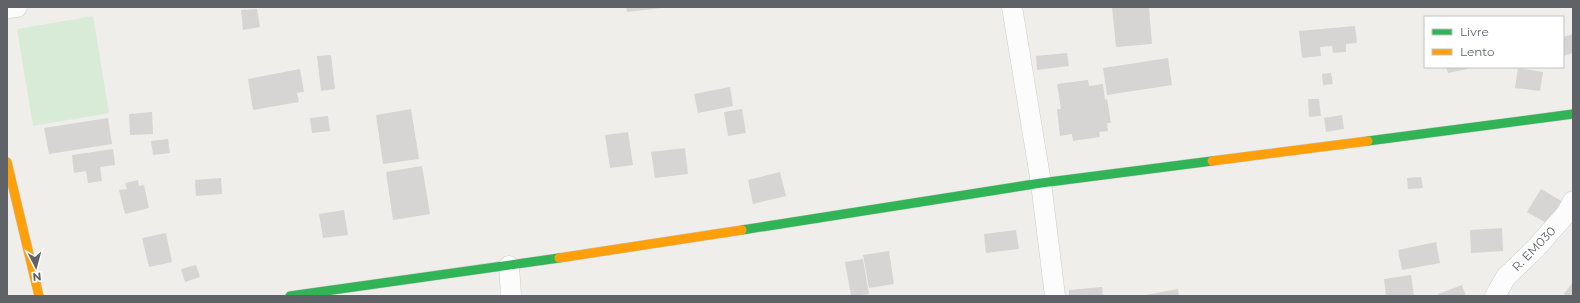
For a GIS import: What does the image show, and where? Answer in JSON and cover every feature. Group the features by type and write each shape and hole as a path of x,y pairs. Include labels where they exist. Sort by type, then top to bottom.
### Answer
{"street":[{"path":"7,8 16,7"},
{"path":"1012,7 1041,184 1055,296"},
{"path":"290,296 508,266 1041,184 1573,114"},
{"path":"7,162 39,296"},
{"name":"R. EM030","path":"1495,296 1506,277 1536,249 1566,214 1573,201"},
{"path":"508,266 511,296"}],"green space":[{"path":"93,16 109,113 33,126 17,29"}],"building":[{"path":"626,7 662,7 662,8 627,12"},
{"path":"1112,7 1149,7 1152,44 1116,47"},
{"path":"257,9 260,27 243,30 241,10"},
{"path":"1355,26 1357,43 1346,44 1346,52 1333,53 1332,46 1320,47 1321,56 1302,58 1299,31"},
{"path":"1573,34 1573,53 1564,56 1564,37"},
{"path":"1067,53 1069,66 1037,70 1036,56"},
{"path":"331,55 335,89 321,91 317,56"},
{"path":"1168,58 1172,85 1107,95 1103,68"},
{"path":"1446,68 1468,69 1448,73"},
{"path":"1518,68 1543,72 1540,91 1515,88"},
{"path":"300,69 304,92 297,93 299,102 253,110 248,79"},
{"path":"1331,73 1333,84 1323,85 1322,74"},
{"path":"1088,80 1089,86 1103,84 1105,100 1107,99 1111,123 1107,123 1108,131 1099,132 1100,137 1073,141 1072,134 1060,136 1057,109 1061,109 1057,84"},
{"path":"730,87 733,106 698,113 694,94"},
{"path":"1308,99 1319,99 1321,116 1309,117"},
{"path":"411,109 419,159 383,164 376,115"},
{"path":"742,109 746,133 728,136 724,112"},
{"path":"152,112 153,134 130,135 129,114"},
{"path":"1342,115 1344,129 1326,132 1324,118"},
{"path":"328,116 330,131 312,133 310,118"},
{"path":"108,118 112,144 49,154 44,128"},
{"path":"628,132 633,165 610,168 605,135"},
{"path":"168,139 170,153 153,155 151,141"},
{"path":"685,148 688,174 655,178 651,152"},
{"path":"113,149 115,165 100,167 102,181 88,183 86,171 74,173 72,155"},
{"path":"422,166 430,214 393,220 386,172"},
{"path":"780,172 786,196 753,204 748,180"},
{"path":"1421,177 1423,188 1408,189 1407,178"},
{"path":"221,178 222,194 196,196 195,180"},
{"path":"138,180 139,186 144,185 149,208 125,214 119,190 127,189 125,183"},
{"path":"1541,189 1563,202 1550,225 1527,212"},
{"path":"344,210 348,235 323,238 319,214"},
{"path":"1502,228 1503,251 1471,253 1470,230"},
{"path":"1016,230 1019,249 986,253 984,234"},
{"path":"166,233 172,262 149,267 142,238"},
{"path":"1436,242 1440,263 1402,270 1398,250"},
{"path":"889,251 894,284 869,288 863,255"},
{"path":"863,259 869,294 851,296 845,262"},
{"path":"196,265 200,277 185,282 181,269"},
{"path":"1411,275 1414,296 1386,296 1384,279"},
{"path":"1573,282 1573,296 1567,296 1564,294"},
{"path":"1462,285 1466,296 1439,296 1438,294"},
{"path":"1102,287 1103,296 1069,296 1069,290"},
{"path":"1178,289 1179,296 1146,295"}],"traffic: fast":[{"path":"1368,141 1573,114"},
{"path":"742,230 1041,183 1212,161"},
{"path":"290,296 559,258"}],"traffic: slow":[{"path":"1212,161 1368,141"},
{"path":"7,162 39,296"},
{"path":"559,258 742,230"}]}
